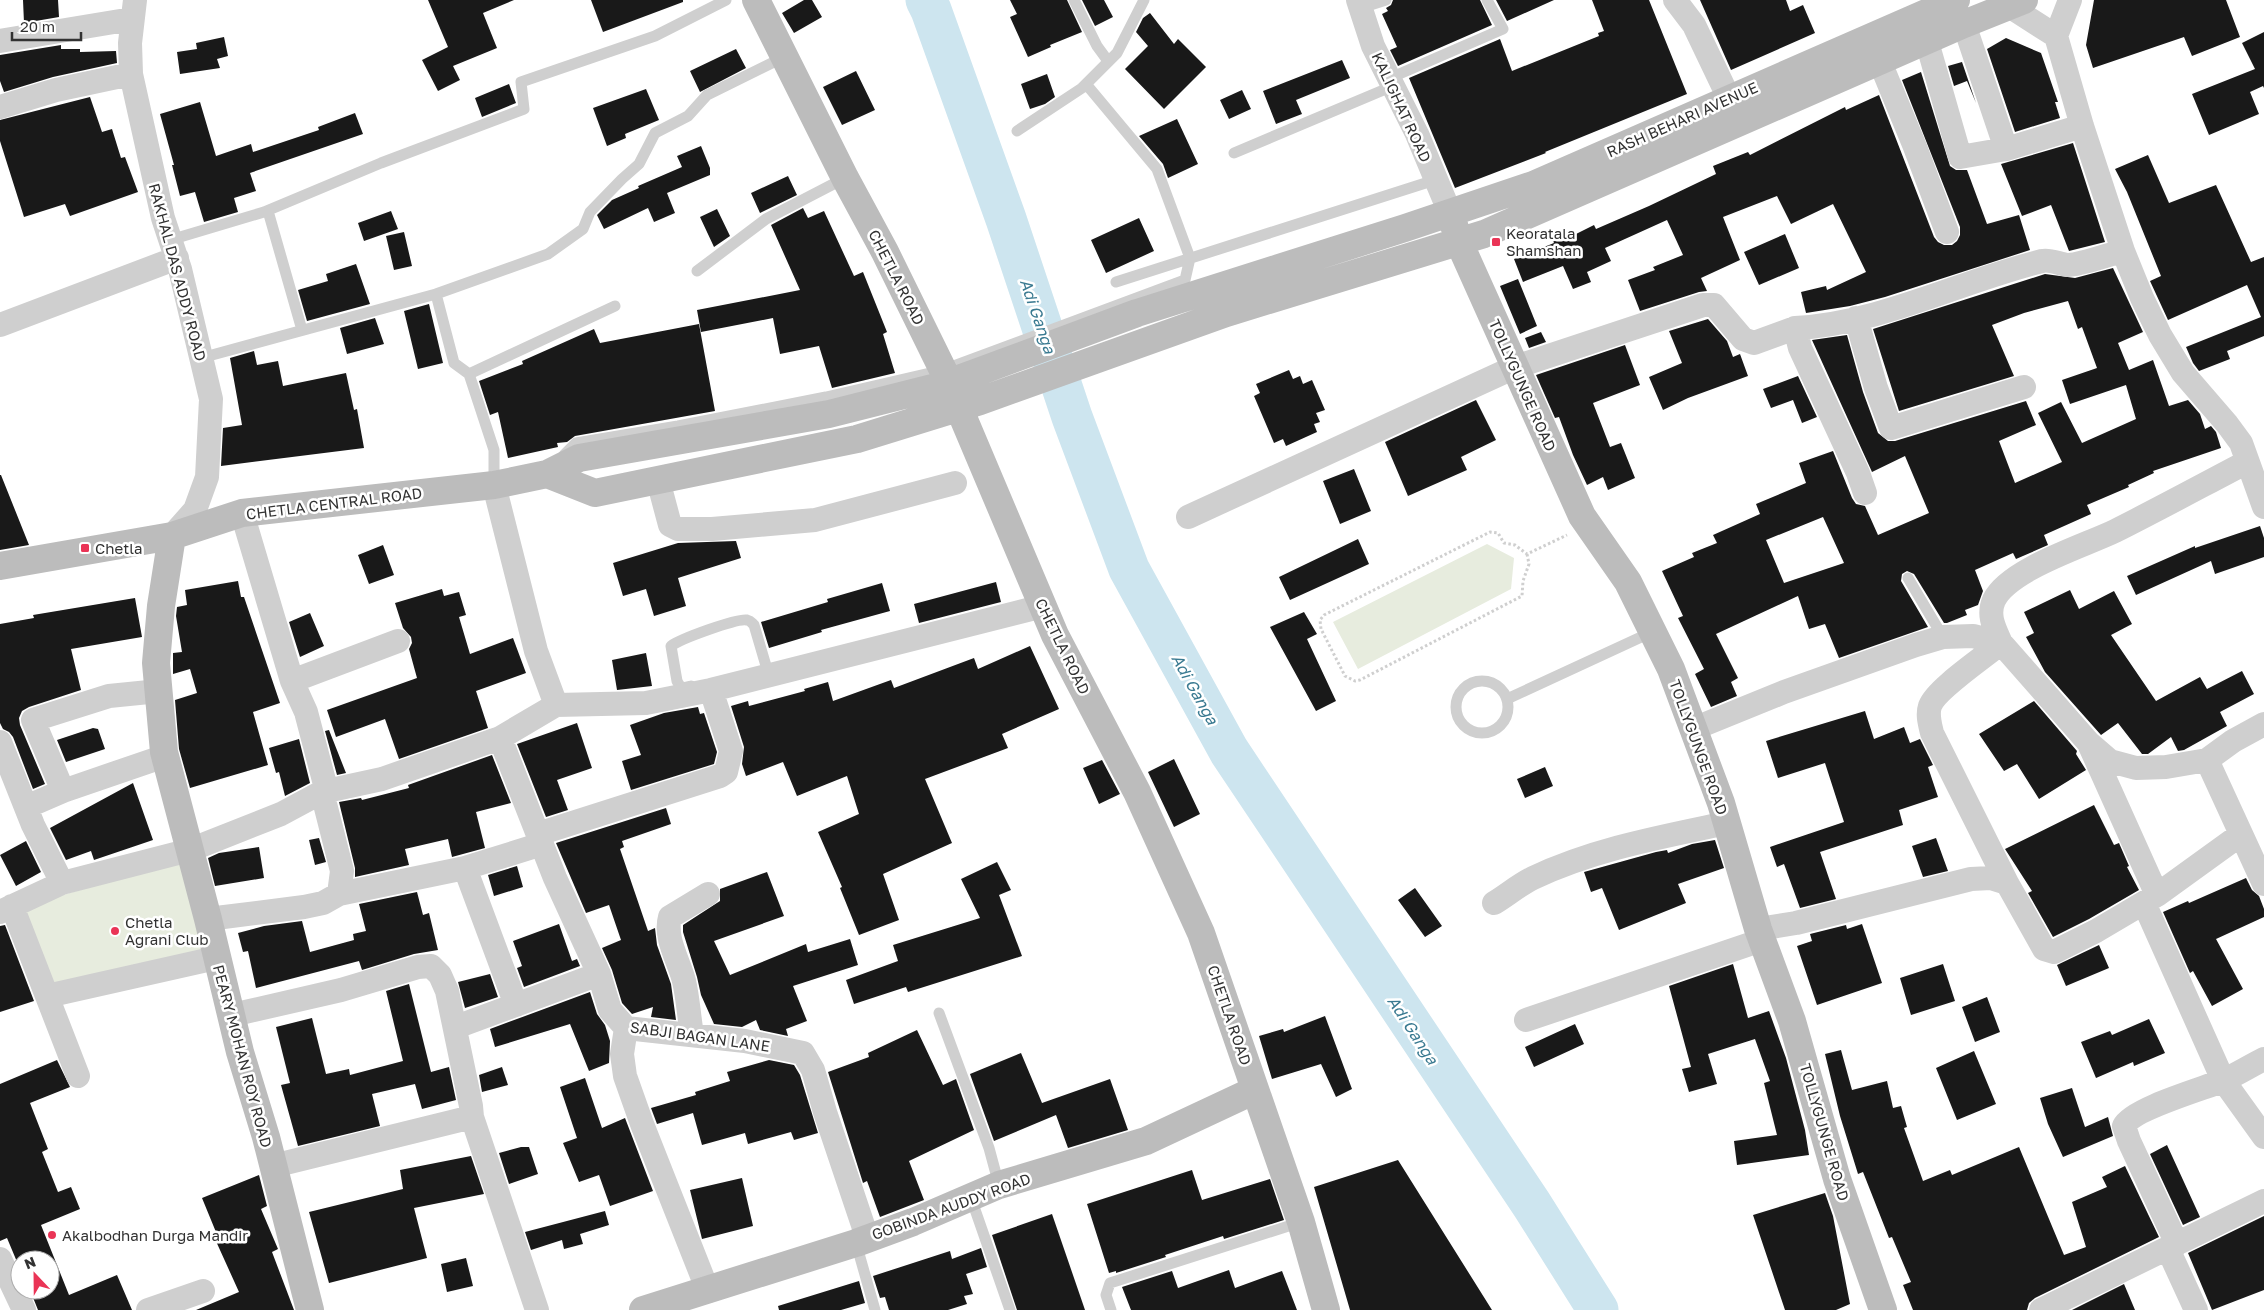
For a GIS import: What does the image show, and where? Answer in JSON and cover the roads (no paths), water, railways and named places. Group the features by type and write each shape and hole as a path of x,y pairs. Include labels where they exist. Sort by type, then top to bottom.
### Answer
{"main road":[{"name":"CHETLA ROAD","path":"756,0 845,178 885,252 937,391 1043,606 1055,635 1137,792 1197,926 1301,1222 1326,1310"},
{"path":"547,474 595,493 857,439 937,391 990,398 1226,313 1484,234 1927,42 1960,12 2013,2"},
{"name":"RASH BEHARI AVENUE","path":"937,391 1137,312 1404,228 1533,185 1730,98 1960,12"},
{"name":"TOLLYGUNGE ROAD","path":"1450,212 1459,242 1587,524 1628,582 1654,631 1693,729 1727,823 1760,934 1792,1021 1837,1179 1884,1310"},
{"name":"CHETLA CENTRAL ROAD","path":"0,566 172,536 242,513 494,485 547,474 579,458 829,414 937,391"},
{"name":"PEARY MOHAN ROY ROAD","path":"172,536 161,606 156,662 165,756 208,918 216,958 240,1052 273,1166 310,1310"},
{"name":"GOBINDA AUDDY ROAD","path":"643,1310 708,1291 913,1222 999,1185 1146,1141 1255,1090"}],"street":[{"path":"1675,0 1694,25 1730,98 1740,123"},
{"path":"2056,36 2070,0"},
{"path":"2013,2 2056,36 2082,126 2123,251 2160,335 2183,374 2238,438 2264,507"},
{"name":"KALIGHAT ROAD","path":"1360,4 1373,46 1417,134 1450,212"},
{"path":"0,41 52,34 134,9"},
{"name":"RAKHAL DAS ADDY ROAD","path":"134,9 130,43 131,74 154,179 211,399 207,477 194,510 172,536"},
{"path":"1960,12 2006,149"},
{"path":"1927,42 1960,157 2006,149 2082,126"},
{"path":"1880,62 1947,232"},
{"path":"0,107 56,90 131,74"},
{"path":"0,325 173,249"},
{"path":"1188,517 1515,367 1703,305 1714,305 1743,338 1754,343 1795,328 1829,324 1856,318 1957,289 2045,260 2069,265 2123,251"},
{"path":"1856,318 1876,388 1891,428 2024,387"},
{"path":"1795,328 1800,348 1858,473 1864,493"},
{"path":"2247,462 2114,531 2026,572 2004,587 1994,601 1991,619 2002,643 2088,742 2110,761 2136,768 2166,767 2207,760 2233,741 2264,724"},
{"path":"658,480 670,525 678,529 722,528 815,520 955,483"},
{"path":"494,485 536,651 556,705"},
{"path":"242,513 292,681 306,712 342,871 339,894"},
{"path":"78,1076 47,996 6,909 62,883 190,850 281,814 324,792 382,779 500,738 556,705 646,703 711,690 768,671 1043,606"},
{"path":"1693,729 1784,692 1942,637 1973,636 2002,643"},
{"path":"292,681 398,641"},
{"path":"2002,643 1941,691 1931,705 1928,718 1932,734 2007,883 2044,949 2054,952 2096,931 2150,899 2240,835"},
{"path":"208,918 304,907 324,903 339,894 424,878 465,868 540,839 720,776 726,772 731,751 711,690"},
{"path":"63,792 32,720 109,696 159,692"},
{"name":"SABJI BAGAN LANE","path":"500,738 540,839 599,974 610,1010 626,1028 745,1041 803,1053 813,1070 861,1240"},
{"path":"0,742 26,807 62,883"},
{"path":"2088,742 2223,1080 2264,1136"},
{"path":"26,807 165,756"},
{"path":"2207,760 2264,884"},
{"path":"1494,903 1532,878 1584,859 1631,843 1727,823"},
{"path":"465,868 516,1005"},
{"path":"1526,1020 1760,934 1796,923 1971,879 1992,878 2007,883"},
{"path":"692,1034 684,981 669,934 669,920 670,917 708,894"},
{"path":"47,996 216,958"},
{"path":"232,1015 341,990 418,967 431,966 440,975 447,991 456,1027 472,1118 537,1310"},
{"path":"456,1027 599,974"},
{"path":"626,1028 622,1054 625,1076 708,1291"},
{"path":"2196,1310 2124,1126 2127,1120 2141,1112 2223,1080 2264,1059"},
{"path":"273,1166 472,1118"},
{"path":"2041,1310 2264,1202"},
{"path":"0,1259 24,1310"},
{"path":"148,1310 203,1290"}],"lane":[{"path":"173,249 381,163 524,109 521,82 655,36 726,0"},
{"path":"1074,0 1097,46 1108,61"},
{"path":"1017,131 1086,84 1116,53 1144,0"},
{"path":"1360,4 1386,0"},
{"path":"1234,153 1503,29 1487,0"},
{"path":"201,358 436,294 548,254 583,229 590,212 639,164 655,133 688,116 707,95 784,57"},
{"path":"547,474 576,443 826,397 937,391 994,351 1185,280 1190,258 1157,169 1086,84"},
{"path":"697,271 766,219 845,178"},
{"path":"1116,282 1435,180"},
{"path":"268,211 302,330"},
{"path":"436,294 454,363 469,374 494,450 494,485"},
{"path":"469,374 615,306"},
{"path":"1908,578 1942,637"},
{"path":"746,620 754,625 768,671 684,688 680,686 678,681 671,646 728,623 746,620"},
{"path":"1507,699 1654,631"},
{"path":"1481,681 1497,686 1507,699 1508,708 1501,724 1486,732 1477,733 1469,730 1458,716 1457,700 1460,693 1473,682 1481,681"},
{"path":"938,1013 989,1148 999,1185"},
{"path":"971,1198 1010,1310"},
{"path":"1111,1310 1106,1296 1110,1284 1301,1222"},
{"path":"861,1240 875,1310"}],"waterway":[{"name":"Adi Ganga","path":"926,0 1006,219 1072,417 1129,569 1229,751 1532,1205 1598,1310"}],"place":[{"name":"Keoratala Shamshan","path":"1496,242"},
{"name":"Chetla","path":"85,548"},
{"name":"Chetla Agrani Club","path":"115,931"},
{"name":"Akalbodhan Durga Mandir","path":"52,1235"}]}
